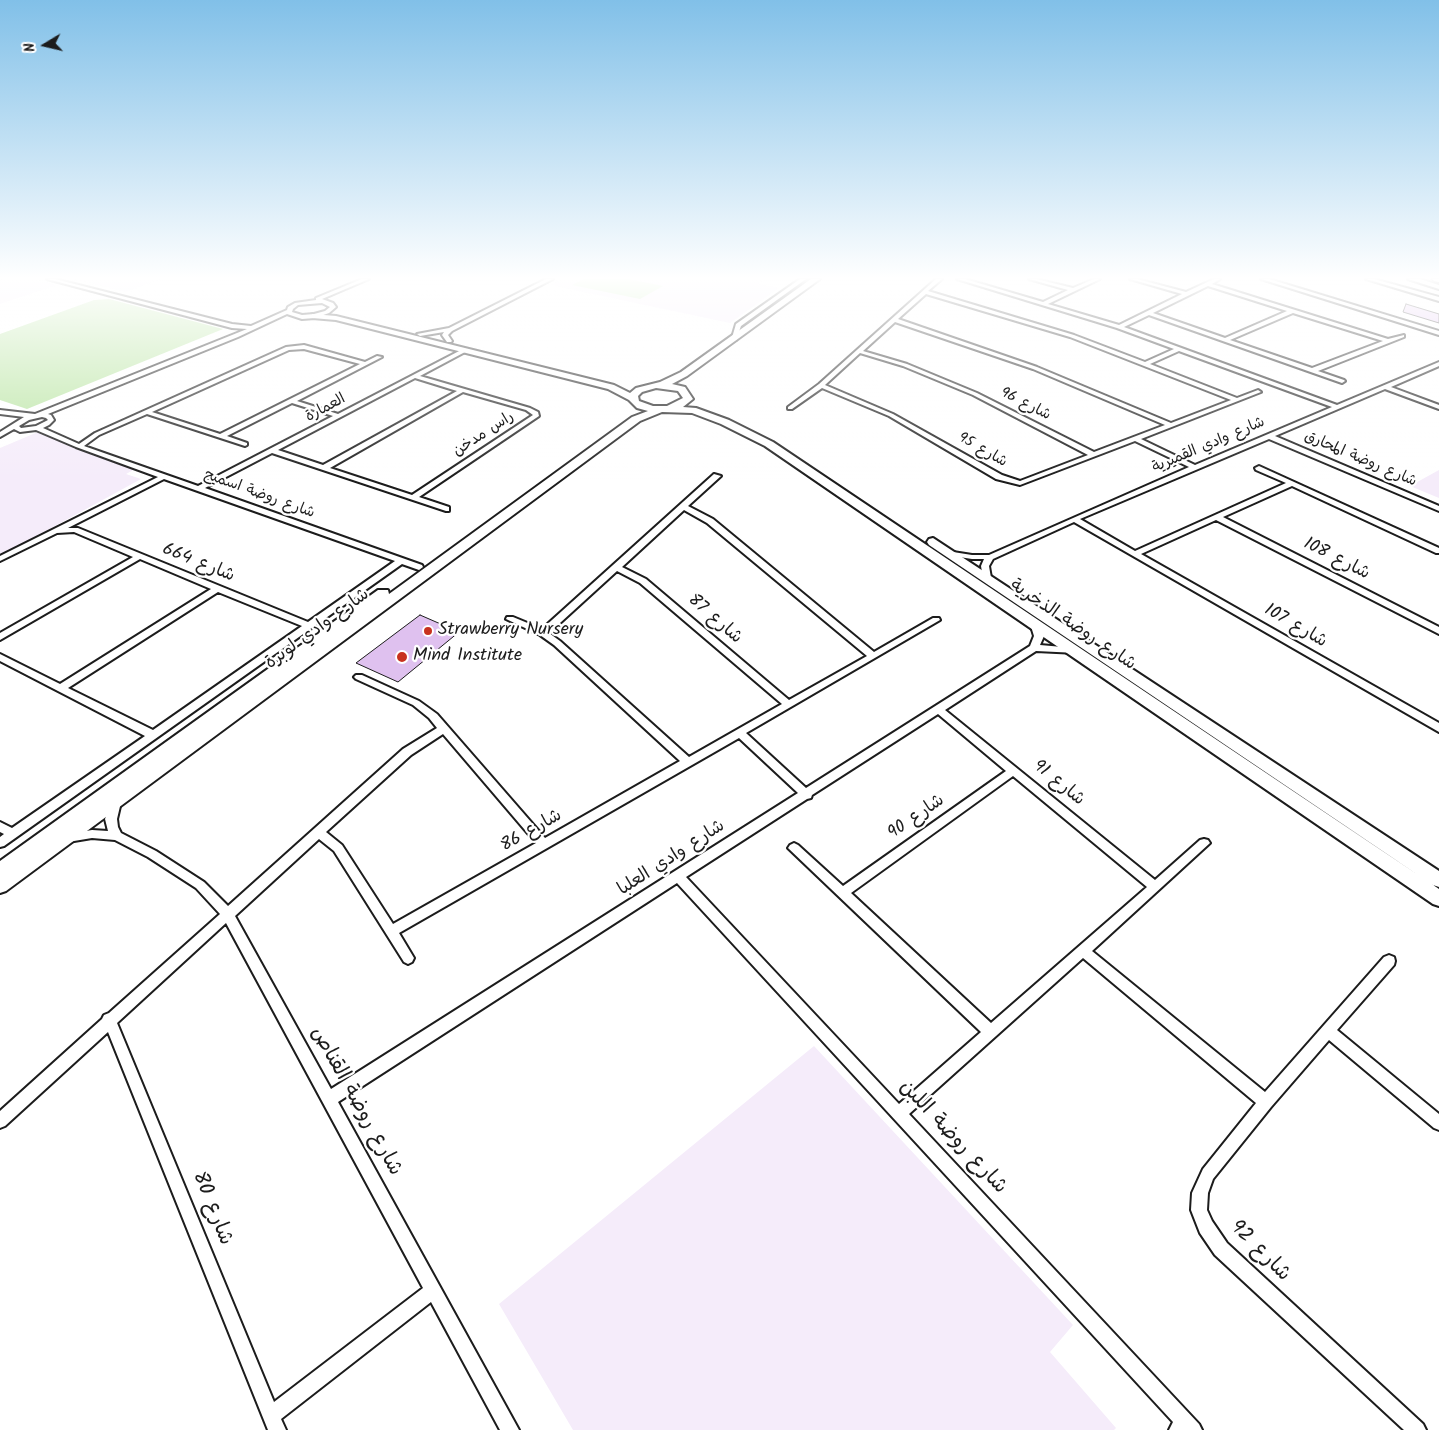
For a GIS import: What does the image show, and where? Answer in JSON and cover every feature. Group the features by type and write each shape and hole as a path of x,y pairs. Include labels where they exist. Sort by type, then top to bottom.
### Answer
{"street":[{"path":"60,407 82,395 207,346"},
{"path":"0,437 16,425 35,416 96,393 208,346"},
{"path":"79,401 98,399 225,346"},
{"path":"443,346 611,387 634,401"},
{"path":"468,346 617,383 650,386 662,385 684,374 725,346"},
{"path":"687,396 694,377 736,346"},
{"path":"790,408 821,386 864,346"},
{"path":"970,346 1035,368 1171,425"},
{"path":"1097,346 1147,363 1238,400"},
{"path":"1170,346 1337,408"},
{"path":"1246,346 1342,380"},
{"path":"1314,370 1376,346"},
{"path":"82,444 97,434 293,347 304,347 366,364"},
{"path":"1147,363 1179,349"},
{"name":"العمارة","path":"200,488 463,351"},
{"name":"شارع 96","path":"858,351 905,365 957,386 1094,455"},
{"path":"221,436 379,358"},
{"name":"شارع وادي القميرية","path":"953,554 990,557 1194,467 1439,364"},
{"name":"راس مدخن","path":"412,498 536,416 536,413 528,409 414,376"},
{"name":"شارع روضة الذخرية","path":"662,385 677,387 687,396 757,428 779,441 953,554 1439,880"},
{"name":"شارع وادي لوبرة","path":"0,870 624,418 634,401 635,392 650,386"},
{"name":"شارع 95","path":"821,386 890,415 1006,480 1027,482 1258,392"},
{"path":"1385,387 1439,407"},
{"path":"324,468 461,391"},
{"path":"0,437 37,428 79,401 96,393"},
{"name":"شارع وادي لوبرة","path":"0,886 636,420 682,404 687,396"},
{"path":"291,401 339,416"},
{"name":"شارع روضة الذخرية","path":"634,401 646,408 693,410 770,444 1439,899"},
{"path":"147,412 245,444"},
{"path":"0,413 35,416 50,420"},
{"path":"0,413 25,430"},
{"name":"شارع روضة اسميح","path":"50,420 53,428 91,449"},
{"name":"شارع روضة اسميح","path":"37,428 164,476 419,566"},
{"path":"65,436 97,434"},
{"name":"شارع روضة المحارق","path":"1269,436 1439,509"},
{"path":"1136,439 1194,467"},
{"path":"273,451 446,510"},
{"path":"1259,468 1439,551"},
{"path":"75,526 164,476"},
{"path":"543,633 717,476"},
{"path":"1135,554 1292,483"},
{"path":"683,506 710,521 873,656"},
{"name":"شارع 108","path":"1218,518 1439,631"},
{"name":"شارع 107","path":"1074,519 1439,728"},
{"name":"شارع 664","path":"0,559 57,531 75,526 138,558 309,626"},
{"path":"987,578 985,566 990,557"},
{"path":"0,637 138,558"},
{"name":"شارع وادي لوبرة","path":"0,843 401,561"},
{"name":"شارع 87","path":"616,567 643,581 788,704"},
{"path":"62,687 218,590"},
{"path":"510,619 543,633 688,762"},
{"name":"شارع 86","path":"392,931 936,620"},
{"path":"1034,622 1039,636 1034,648 1075,651"},
{"name":"شارع وادي العلبا","path":"329,1099 680,877 1034,648"},
{"path":"0,657 62,687 152,735"},
{"path":"359,677 425,708 544,845"},
{"name":"شارع 91","path":"939,710 1154,886"},
{"path":"0,1121 109,1019 320,832 407,752 444,728"},
{"path":"740,733 807,794"},
{"name":"شارع 90","path":"842,893 1013,771"},
{"path":"117,836 112,828 111,819 118,799"},
{"path":"0,826 12,834"},
{"path":"320,832 338,848 408,958"},
{"name":"شارع روضة القناص","path":"64,839 92,834 117,836 152,854 200,886 227,913 510,1430"},
{"path":"900,1113 1204,843"},
{"path":"794,848 991,1032"},
{"name":"شارع روضة اللبن","path":"680,877 900,1113 1185,1427"},
{"path":"1082,951 1266,1102"},
{"name":"شارع 92","path":"1389,961 1266,1102 1208,1174 1200,1193 1199,1210 1206,1227 1221,1249 1417,1430"},
{"name":"شارع 80","path":"109,1019 274,1423 434,1290"},
{"path":"1329,1032 1439,1123"}],"shaded area":[{"path":"38,432 137,468 126,474 141,479 0,556 0,448"},
{"path":"1439,470 1439,498 1410,486"},
{"path":"814,1046 1073,1325 1050,1352 1116,1428 1114,1430 573,1430 499,1304"}],"green space":[{"path":"0,346 182,346 27,409 0,400"}],"building":[{"path":"420,615 459,632 398,682 356,663"}],"place":[{"name":"Strawberry Nursery","path":"428,631"},
{"name":"Mind Institute","path":"402,657"}]}
